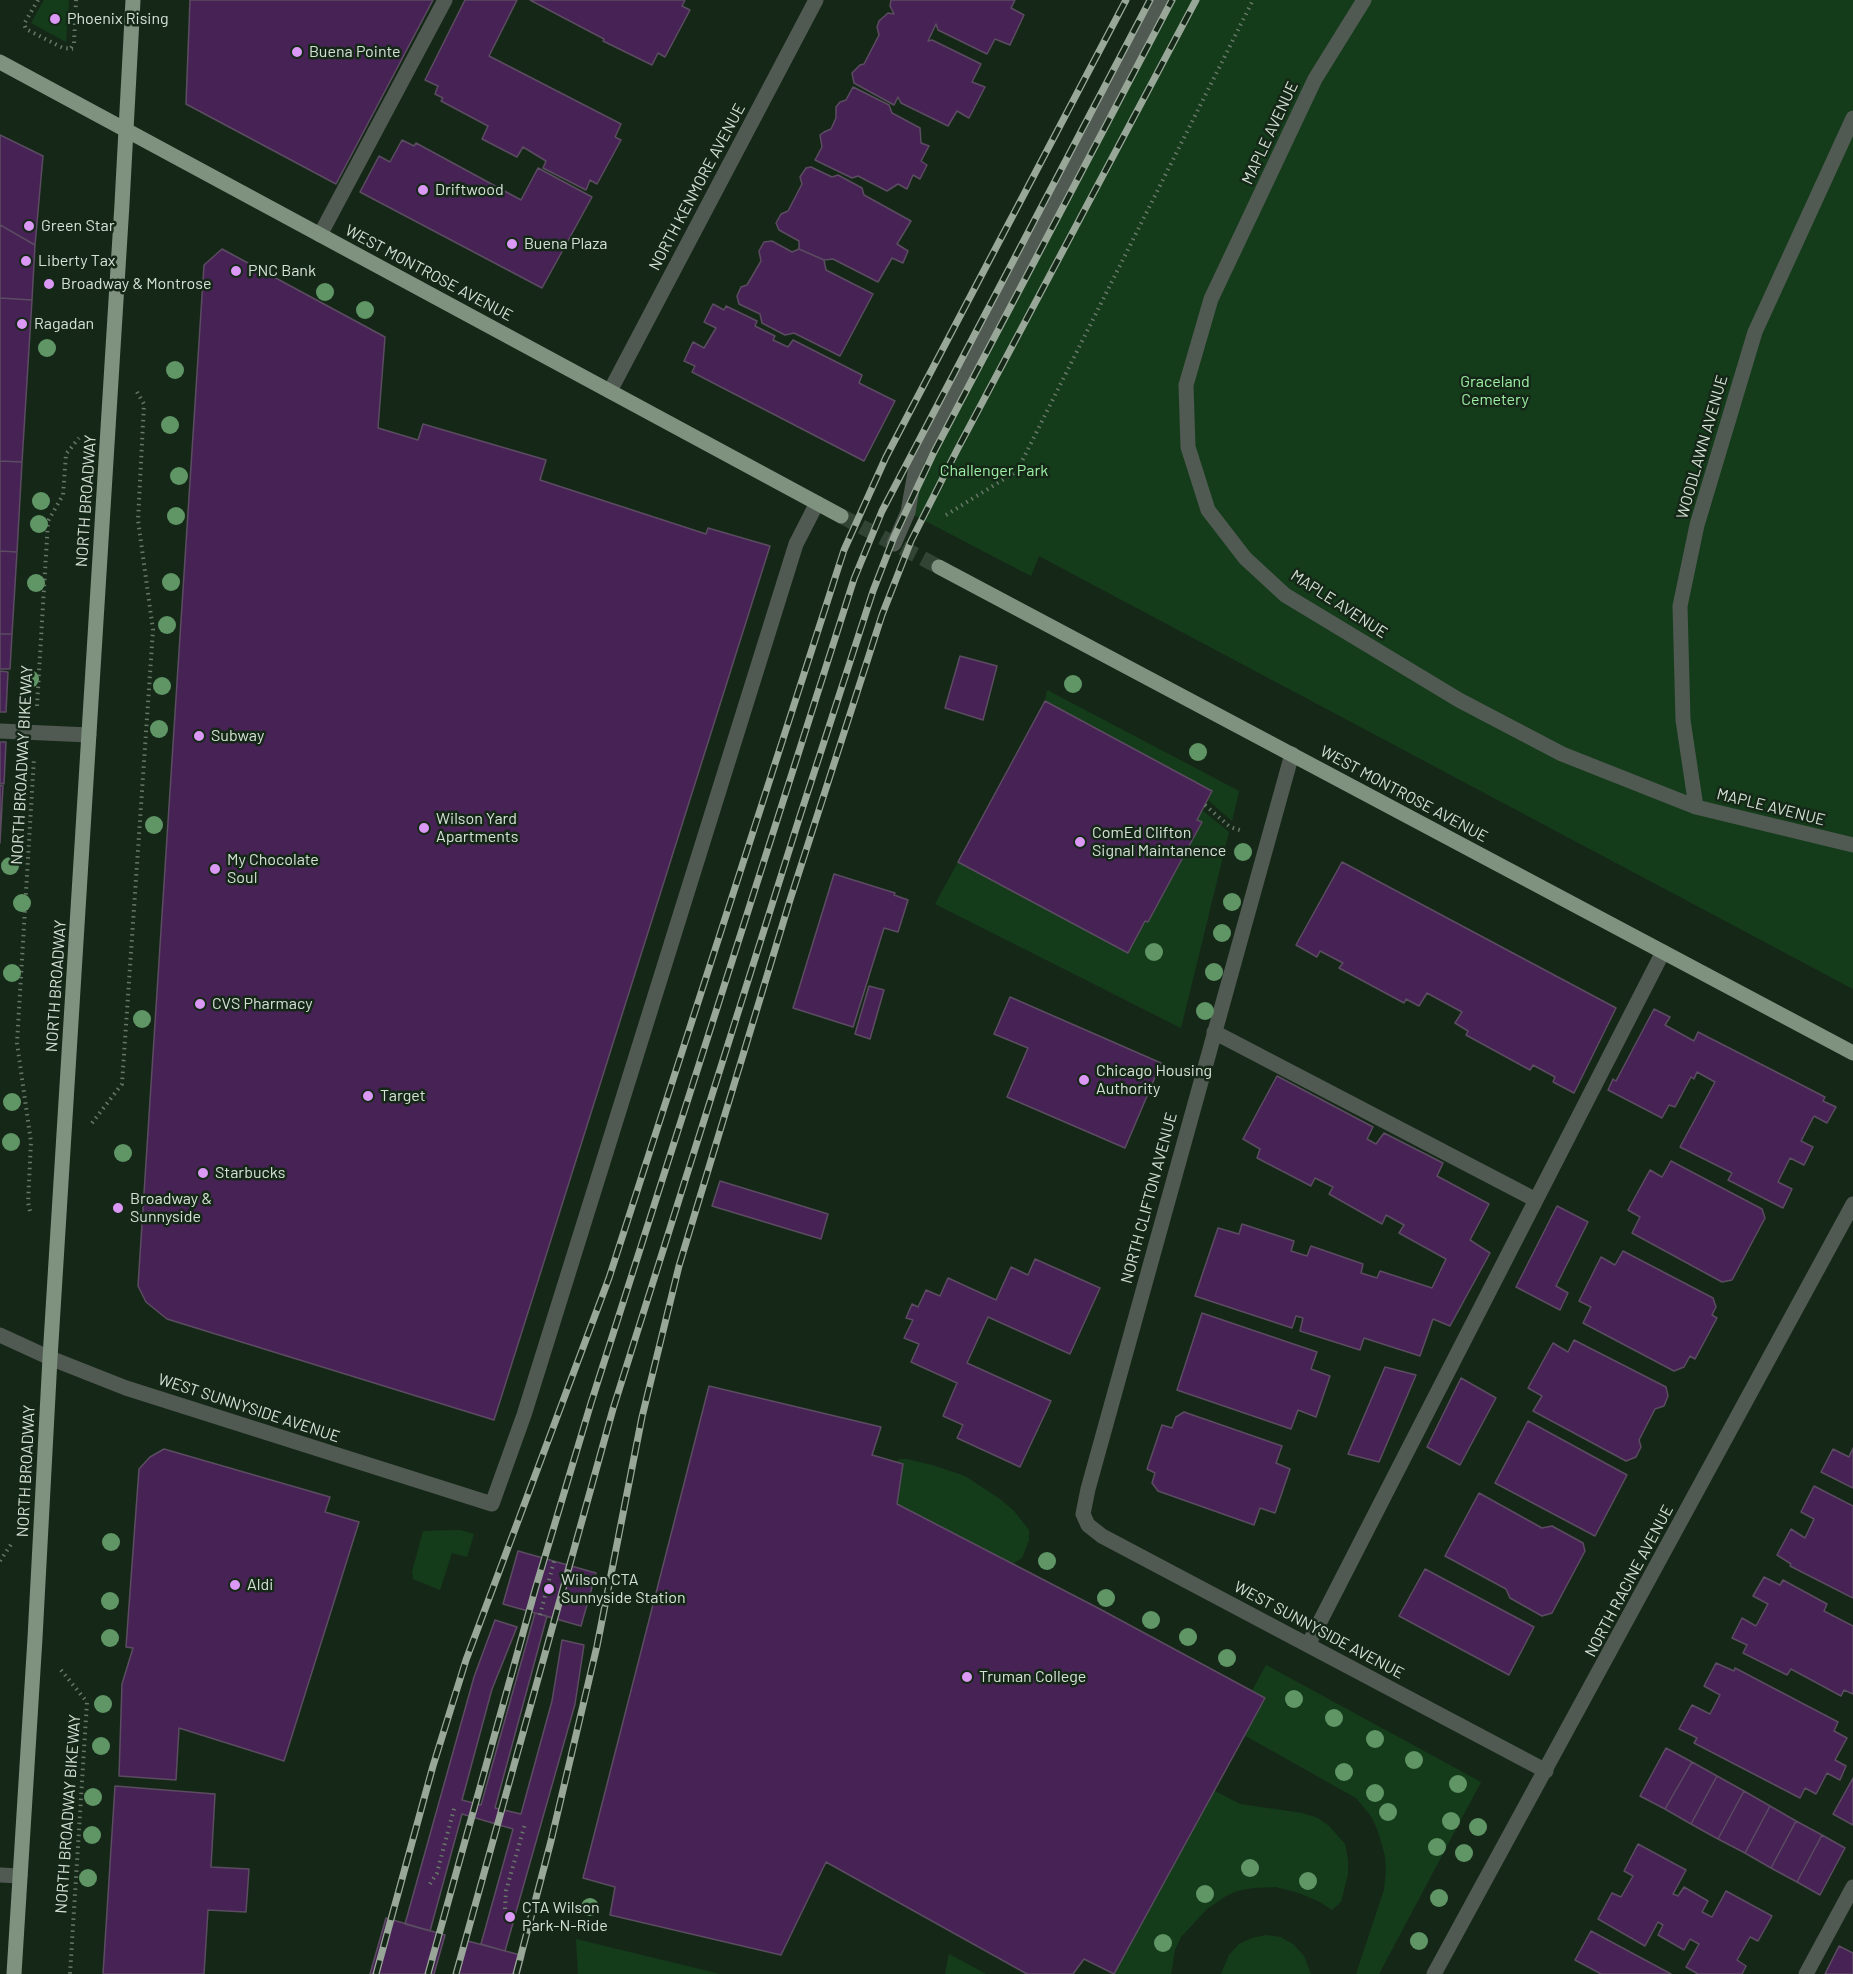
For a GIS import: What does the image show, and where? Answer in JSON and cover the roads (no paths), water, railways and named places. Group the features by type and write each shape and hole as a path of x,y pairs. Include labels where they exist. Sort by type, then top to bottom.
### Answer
{"main road":[{"name":"NORTH BROADWAY","path":"14,1974 133,0"},
{"name":"WEST MONTROSE AVENUE","path":"0,62 841,516"},
{"name":"WEST MONTROSE AVENUE","path":"939,567 1853,1053"}],"street":[{"path":"320,235 445,0"},
{"name":"NORTH KENMORE AVENUE","path":"610,391 816,0"},
{"path":"894,544 908,512 917,461 1162,0"},
{"name":"MAPLE AVENUE","path":"1364,0 1316,79 1211,299 1186,385 1188,447 1208,510 1245,558 1286,595 1459,700 1562,754 1696,807 1853,845"},
{"name":"WOODLAWN AVENUE","path":"1696,807 1683,720 1680,606 1697,525 1755,332 1853,118"},
{"name":"WEST SUNNYSIDE AVENUE","path":"0,1335 50,1358 126,1388 492,1504 524,1414 796,544 817,503"},
{"path":"0,730 89,735"},
{"name":"NORTH CLIFTON AVENUE","path":"1083,1514 1088,1489 1292,754"},
{"path":"1308,1645 1663,952"},
{"path":"1214,1032 1536,1200"},
{"name":"NORTH RACINE AVENUE","path":"1434,1974 1853,1204"},
{"name":"WEST SUNNYSIDE AVENUE","path":"1083,1514 1088,1525 1102,1536 1546,1771"},
{"path":"0,1875 20,1876"},
{"path":"1806,1974 1853,1887"}],"tunnel":[{"path":"841,516 939,567"}],"railway":[{"path":"376,1974 433,1766 466,1660 609,1278 844,550 886,457 1126,0"},
{"path":"428,1974 535,1590 591,1403 854,579 882,511 1150,0"},
{"path":"456,1974 613,1409 873,591 894,537 934,452 1172,0"},
{"path":"516,1974 551,1841 597,1646 642,1417 679,1266 790,900 882,615 911,541 957,450 1196,0"}],"place":[{"name":"Phoenix Rising","path":"55,19"},
{"name":"Buena Pointe","path":"297,52"},
{"name":"Driftwood","path":"423,190"},
{"name":"Green Star","path":"29,226"},
{"name":"Buena Plaza","path":"512,244"},
{"name":"Liberty Tax","path":"26,261"},
{"name":"PNC Bank","path":"236,271"},
{"name":"Broadway & Montrose","path":"49,284"},
{"name":"Ragadan","path":"22,324"},
{"name":"Subway","path":"199,736"},
{"name":"Wilson Yard Apartments","path":"424,828"},
{"name":"ComEd Clifton Signal Maintanence","path":"1080,842"},
{"name":"My Chocolate Soul","path":"215,869"},
{"name":"CVS Pharmacy","path":"200,1004"},
{"name":"Chicago Housing Authority","path":"1084,1080"},
{"name":"Target","path":"368,1096"},
{"name":"Starbucks","path":"203,1173"},
{"name":"Broadway & Sunnyside","path":"118,1208"},
{"name":"Aldi","path":"235,1585"},
{"name":"Wilson CTA Sunnyside Station","path":"549,1589"},
{"name":"Truman College","path":"967,1677"},
{"name":"CTA Wilson Park-N-Ride","path":"510,1917"}],"park label":[{"name":"Graceland Cemetery","path":"1495,391"},
{"name":"Challenger Park","path":"994,471"}]}
